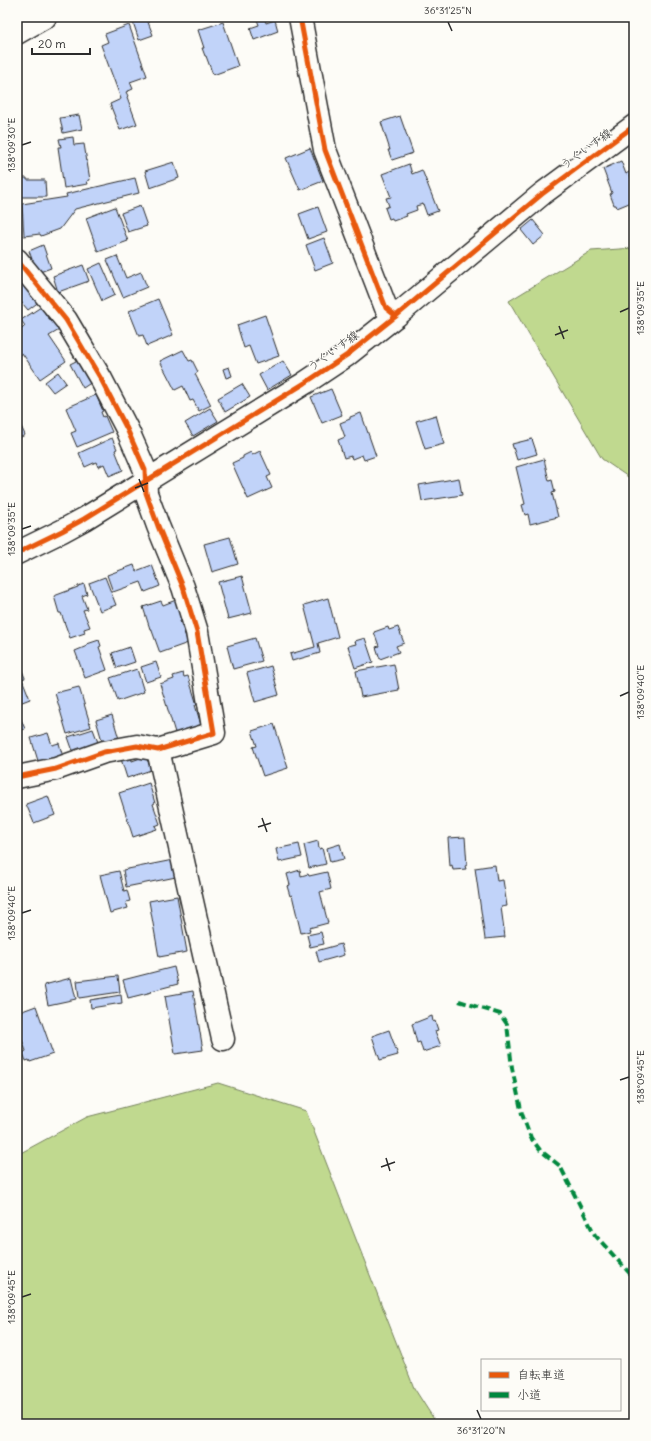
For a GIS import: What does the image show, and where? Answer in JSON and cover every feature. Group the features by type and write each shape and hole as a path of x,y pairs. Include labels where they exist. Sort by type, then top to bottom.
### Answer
{"street":[{"path":"17,33 45,17"},
{"path":"300,17 326,150 386,308 396,316"},
{"name":"うぐいす線","path":"17,553 62,531 146,481 305,383 347,355 542,194 634,126"},
{"path":"17,260 70,326 101,379 127,429 145,470 146,493 183,587 198,632 214,733 158,750 137,746 104,752 56,769 17,777"},
{"path":"158,750 223,1039"}],"green space":[{"path":"634,248 634,481 602,459 509,301 591,251"},
{"path":"218,1083 306,1111 414,1388 437,1424 17,1424 17,1155 87,1117"}],"building":[{"path":"146,17 153,35 139,40 133,22"},
{"path":"256,17 269,17 265,19 266,23 275,20 278,31 254,40 250,28 259,25"},
{"path":"223,22 238,66 213,75 202,48 204,48 198,30"},
{"path":"129,25 147,76 130,82 133,89 126,92 137,124 120,130 110,104 121,99 101,45 108,42 105,34"},
{"path":"79,115 82,129 63,133 60,118"},
{"path":"400,116 413,153 392,160 381,122"},
{"path":"73,137 74,145 84,144 90,180 87,181 88,184 64,188 58,147 61,147 59,139"},
{"path":"310,148 323,181 300,190 286,158"},
{"path":"621,161 626,174 629,172 634,185 632,187 634,201 617,208 616,205 614,205 610,194 612,193 603,169"},
{"path":"174,162 179,178 150,188 145,171"},
{"path":"409,164 412,174 422,170 438,211 427,215 423,204 416,206 417,210 406,214 407,216 393,221 392,218 389,219 385,208 389,206 386,198 391,197 382,174"},
{"path":"20,178 27,178 27,180 45,180 46,197 21,197"},
{"path":"135,178 139,193 75,209 60,229 41,236 40,234 24,236 22,204 67,197 66,194"},
{"path":"140,206 147,226 128,232 121,213"},
{"path":"115,207 128,241 98,252 86,218"},
{"path":"318,207 327,232 308,239 299,214"},
{"path":"533,220 545,235 533,245 521,230"},
{"path":"324,238 333,263 315,270 306,245"},
{"path":"43,245 51,268 37,273 29,251"},
{"path":"117,256 126,278 141,272 147,287 123,297 107,260"},
{"path":"101,263 115,295 102,301 88,269"},
{"path":"83,265 89,281 58,292 53,276"},
{"path":"17,275 40,301 28,310 17,297"},
{"path":"158,299 173,335 147,346 143,335 139,336 129,311"},
{"path":"41,307 48,318 52,316 61,329 49,336 66,361 40,379 22,353 18,356 17,354 17,322 22,329 25,326 21,320"},
{"path":"265,315 279,356 256,364 249,346 244,348 237,325"},
{"path":"183,350 189,361 192,360 198,372 195,374 211,405 199,411 193,400 190,401 183,386 175,390 160,361"},
{"path":"80,359 92,382 83,388 70,364"},
{"path":"283,361 292,375 267,390 259,375"},
{"path":"229,367 232,376 226,378 223,369"},
{"path":"58,372 66,383 53,392 45,382"},
{"path":"242,384 250,397 225,412 218,398"},
{"path":"331,389 342,415 322,423 311,397"},
{"path":"96,395 103,411 101,412 103,417 105,416 112,432 77,447 71,433 76,431 66,408"},
{"path":"210,408 218,421 193,436 185,423"},
{"path":"361,413 376,456 364,460 362,455 352,459 351,456 344,458 338,440 345,437 340,423"},
{"path":"436,415 444,444 425,449 416,421"},
{"path":"17,424 20,424 25,435 17,439"},
{"path":"112,438 123,470 109,476 104,464 98,467 96,462 85,467 79,453"},
{"path":"532,439 537,454 517,460 512,444"},
{"path":"260,451 271,475 267,477 272,488 248,499 232,463 251,452 252,455"},
{"path":"544,459 549,481 552,480 555,492 552,493 558,517 530,524 528,514 525,515 522,505 525,504 516,467"},
{"path":"459,478 462,495 422,501 419,485"},
{"path":"230,537 238,564 212,572 204,544"},
{"path":"134,565 136,571 152,565 160,586 145,592 141,582 113,592 107,575"},
{"path":"242,576 252,613 228,619 218,582"},
{"path":"105,577 116,605 100,611 89,583"},
{"path":"84,584 87,594 82,596 87,609 83,610 90,627 84,629 85,633 70,638 61,613 59,613 54,596"},
{"path":"328,598 338,637 318,643 320,653 292,661 290,654 315,647 304,605"},
{"path":"176,600 183,620 180,621 188,643 160,653 143,607 161,601 163,605"},
{"path":"388,627 389,630 398,627 404,643 396,646 399,652 380,659 376,647 379,646 374,632"},
{"path":"255,638 262,661 233,669 227,646"},
{"path":"365,638 373,662 355,668 348,646 356,644 355,641"},
{"path":"99,640 101,646 99,647 107,670 85,678 75,651 87,646 87,644"},
{"path":"130,647 135,662 117,668 112,653"},
{"path":"17,658 25,678 22,679 30,699 17,704"},
{"path":"156,662 161,677 146,682 141,667"},
{"path":"394,664 399,690 361,697 356,671"},
{"path":"271,666 279,695 255,702 247,673"},
{"path":"137,669 144,692 118,701 110,678"},
{"path":"183,673 184,677 188,676 202,728 176,736 160,684 174,679 173,676"},
{"path":"79,687 91,727 67,734 55,693"},
{"path":"18,712 25,729 17,731 17,713"},
{"path":"112,715 119,739 103,744 96,720"},
{"path":"274,724 288,768 263,776 253,747 257,746 252,731"},
{"path":"93,729 99,745 74,754 68,737"},
{"path":"48,733 52,745 59,743 63,757 39,764 31,738"},
{"path":"131,756 132,761 146,756 151,770 127,778 121,759"},
{"path":"149,783 155,803 153,804 160,824 155,826 157,829 133,837 119,793"},
{"path":"48,796 55,815 34,823 26,804"},
{"path":"465,837 466,869 453,870 452,865 450,866 448,838"},
{"path":"318,841 319,849 322,848 326,864 309,868 304,845"},
{"path":"299,844 302,857 279,862 276,849"},
{"path":"340,844 344,859 330,862 327,848"},
{"path":"173,860 176,877 126,887 123,870"},
{"path":"495,865 497,881 503,880 507,906 501,907 505,937 485,939 475,868"},
{"path":"300,870 301,876 308,874 309,876 327,872 331,889 320,892 328,923 309,928 310,931 301,933 292,895 290,896 287,886 290,885 287,874"},
{"path":"119,871 124,891 127,890 130,901 126,902 128,908 110,913 100,875"},
{"path":"177,896 187,952 159,957 149,901"},
{"path":"321,932 324,944 310,947 307,935"},
{"path":"341,944 344,955 319,962 316,951"},
{"path":"174,967 178,984 128,998 123,980"},
{"path":"118,976 120,992 79,998 77,981"},
{"path":"71,978 76,999 48,1005 44,985"},
{"path":"193,991 203,1050 175,1054 165,996"},
{"path":"121,995 122,1003 91,1008 90,1000"},
{"path":"36,1006 53,1054 30,1062 29,1060 26,1061 23,1053 26,1051 22,1040 20,1041 18,1035 20,1034 17,1024 17,1013"},
{"path":"432,1016 433,1022 435,1021 438,1030 435,1031 441,1046 423,1052 420,1042 417,1043 412,1024"},
{"path":"389,1030 398,1055 380,1060 372,1036"}],"marked path":[{"path":"459,1001 500,1014 507,1024 512,1068 522,1114 531,1138 540,1150 560,1166 595,1235 634,1278"}],"cycle path":[{"path":"300,17 325,150 386,308 396,316"},
{"path":"17,553 84,519 305,383 347,355 542,194 634,126"},
{"path":"17,260 66,320 101,379 127,429 145,470 146,493 183,587 197,632 214,733 158,750 137,746 104,752 56,769 17,777"}]}
